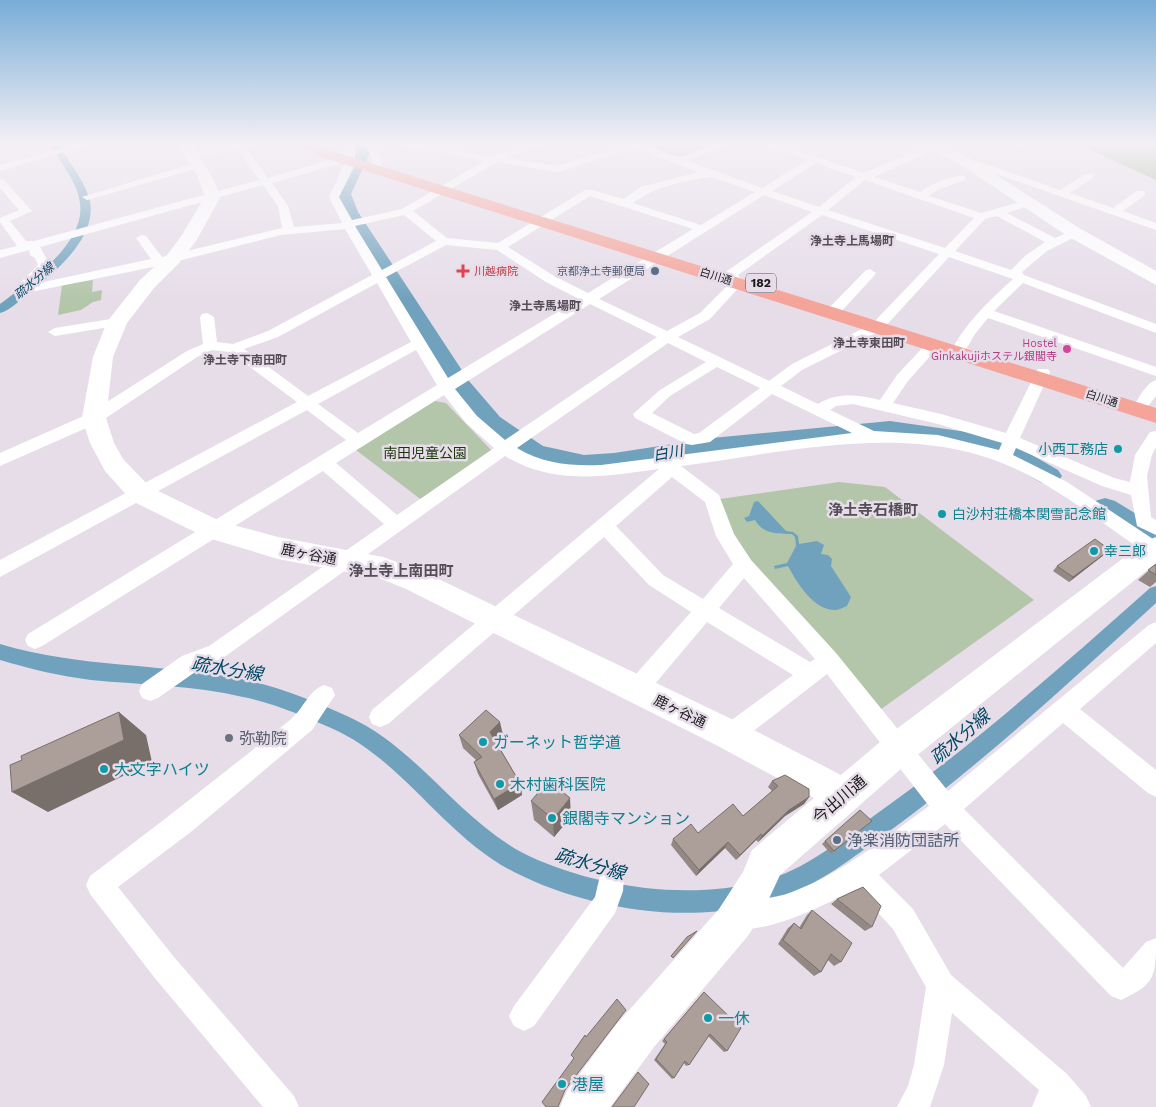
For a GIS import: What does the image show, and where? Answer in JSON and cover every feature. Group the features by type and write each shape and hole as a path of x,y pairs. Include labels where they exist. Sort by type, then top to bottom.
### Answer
{"main road":[{"name":"白川通","path":"468,196 1152,408"},
{"name":"白川通","path":"881,325 933,345 959,349"}],"street":[{"path":"11,196 26,211 9,216 4,220 22,244 34,245"},
{"path":"0,254 213,196"},
{"name":"鹿ヶ谷通","path":"213,196 201,221 165,260 117,322 104,357 94,418 102,443 114,465 141,494 214,530 278,548 383,568 416,581 730,736 844,795"},
{"path":"276,196 283,206 289,232"},
{"path":"335,196 386,273 419,343 453,383 476,424 512,443 538,465 576,472 610,470 671,465 863,432 914,438 960,445 1004,456 1050,480 1156,544"},
{"path":"34,245 36,255 40,256 44,265 26,289 289,232 354,223 406,211 431,196"},
{"path":"500,247 584,196"},
{"path":"602,196 703,229"},
{"path":"626,203 637,196"},
{"path":"35,640 757,196"},
{"path":"777,196 1018,276 1156,329"},
{"path":"152,690 190,664 216,652 512,443 667,337 706,316 734,279 841,196"},
{"path":"925,196 981,217"},
{"path":"1013,196 1075,233 1153,275"},
{"path":"1069,196 1156,227"},
{"path":"1115,212 1137,196"},
{"path":"717,361 665,393 641,414 692,440 704,438 771,386 812,359 881,325 981,217 1027,203"},
{"path":"406,211 444,241 500,247 550,279 589,299 863,432"},
{"path":"998,212 1054,242"},
{"path":"959,349 986,312 1020,279 1016,272 1036,252 1075,233"},
{"path":"142,238 156,255 165,260"},
{"path":"0,460 94,418 168,368 210,346 234,348 274,334 444,241"},
{"path":"834,310 870,273"},
{"path":"986,312 1156,372"},
{"path":"207,317 210,346"},
{"path":"55,332 117,322"},
{"path":"0,570 419,343"},
{"path":"883,407 902,378 933,345"},
{"path":"234,348 358,442"},
{"path":"1004,456 1042,375"},
{"path":"1152,408 1156,384"},
{"path":"817,411 832,402 861,400 883,407 941,419 1011,440 1108,482 1139,491"},
{"path":"1156,436 1147,444 1139,465 1139,491 1143,521 1156,544"},
{"path":"324,462 396,525"},
{"path":"380,717 604,526 671,465"},
{"path":"671,465 713,499 725,536 744,565 829,660 934,794 1037,903 1122,986 1136,977 1156,952"},
{"path":"604,526 656,580 810,674"},
{"name":"今出川通","path":"583,1107 645,1023 748,901 765,863 898,749 1156,544"},
{"path":"636,690 744,565"},
{"path":"748,901 793,906 859,874 934,794 1063,709 1156,631"},
{"path":"730,736 829,660"},
{"path":"283,1107 164,967 99,885 183,822 316,706"},
{"path":"1063,709 1156,785"},
{"path":"859,874 903,919 941,986 1060,1100"},
{"path":"524,1016 609,890"},
{"path":"913,1107 919,1098 927,1071 941,986"}],"green space":[{"path":"93,280 92,292 102,290 101,300 93,302 81,310 58,315 62,285"},
{"name":"南田児童公園","path":"435,401 446,403 493,452 423,501 356,450"},
{"name":"白沙村荘橋本関雪記念館","path":"839,482 885,487 1034,600 877,712 729,534 720,499"}],"water":[{"path":"758,501 786,531 793,532 798,536 799,544 817,541 824,545 821,554 828,555 832,559 831,566 851,597 847,606 836,610 820,606 801,588 788,566 775,569 774,566 787,563 796,546 795,537 792,534 766,531 755,520 747,522 744,518 749,516 754,502"}],"building":[{"path":"1095,539 1110,550 1073,577 1057,566"},
{"path":"1156,564 1156,575 1148,570"},
{"path":"486,710 500,722 490,732 520,783 494,799 474,762 482,757 459,735"},
{"path":"119,712 124,740 12,792 10,765 22,760 21,756"},
{"path":"785,775 809,789 809,797 789,810 740,855 728,842 699,870 673,839 691,824 698,833 733,804 743,816 778,786 772,781"},
{"path":"549,780 570,798 553,819 531,801"},
{"path":"860,810 872,821 834,851 825,841"},
{"path":"863,887 881,906 872,927 837,899"},
{"path":"812,910 852,943 841,962 831,954 821,972 783,940 794,923 801,929"},
{"path":"697,931 673,958 671,956 687,937"},
{"path":"704,992 741,1028 727,1051 710,1034 689,1065 685,1061 674,1078 656,1059 667,1042 664,1039"},
{"path":"617,999 626,1010 565,1090 558,1107 546,1107 542,1102 574,1058 571,1055 585,1035 586,1037"},
{"path":"638,1072 649,1084 634,1107 612,1107"}],"waterway":[{"name":"疏水分線","path":"0,310 42,277 69,248 79,233 85,218 85,202 83,196"},
{"name":"白川","path":"344,196 350,212 461,386 491,423 521,445 536,453 584,464 614,462 712,446 890,429 972,440 1011,454 1049,476"},
{"name":"白川","path":"1105,508 1156,540"},
{"name":"疏水分線","path":"0,652 60,667 213,683 256,691 281,699 343,724 369,738 392,755 477,836 500,853 526,866 587,887 651,899 684,902 748,896 790,883 814,870 908,805 981,747 1156,593"}],"place":[{"name":"川越病院","path":"463,271"},
{"name":"京都浄土寺郵便局","path":"655,271"},
{"name":"Hostel Ginkakujiホステル銀閣寺","path":"1067,349"},
{"name":"小西工務店","path":"1118,449"},
{"name":"白沙村荘橋本関雪記念館","path":"942,514"},
{"name":"幸三郎","path":"1094,551"},
{"name":"弥勒院","path":"229,738"},
{"name":"ガーネット哲学道","path":"483,742"},
{"name":"大文字ハイツ","path":"104,769"},
{"name":"木村歯科医院","path":"500,784"},
{"name":"銀閣寺マンション","path":"552,818"},
{"name":"浄楽消防団詰所","path":"837,840"},
{"name":"一休","path":"708,1018"},
{"name":"港屋","path":"562,1084"}],"district":[{"name":"浄土寺上馬場町","path":"852,241"},
{"name":"浄土寺馬場町","path":"545,306"},
{"name":"浄土寺東田町","path":"869,343"},
{"name":"浄土寺下南田町","path":"245,360"},
{"name":"浄土寺石橋町","path":"873,510"},
{"name":"浄土寺上南田町","path":"401,571"}]}
